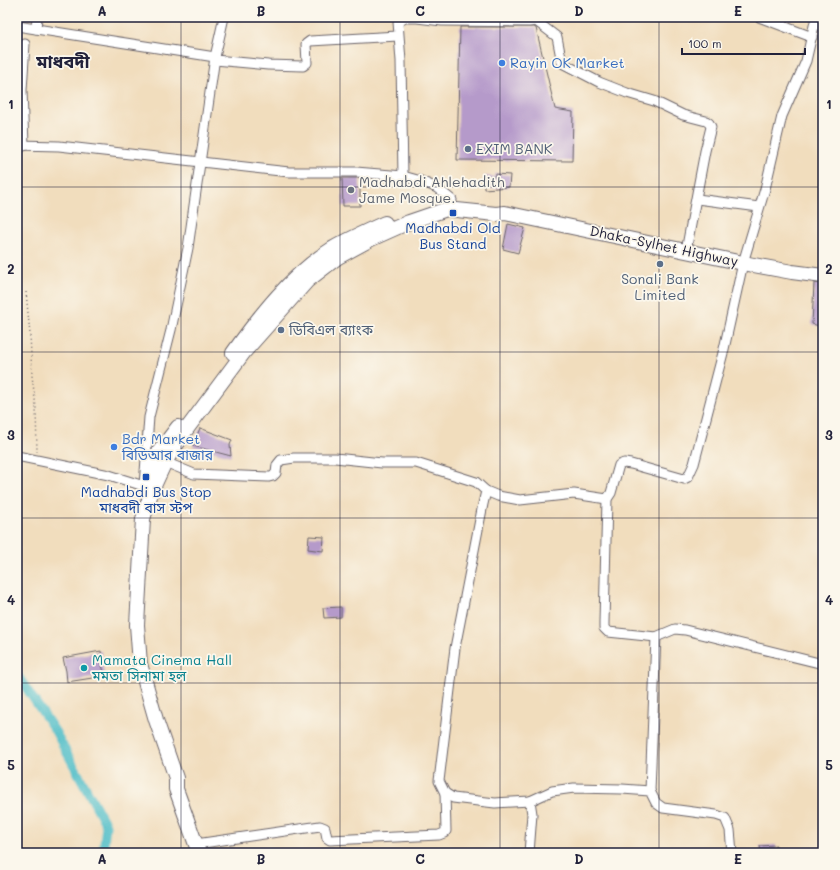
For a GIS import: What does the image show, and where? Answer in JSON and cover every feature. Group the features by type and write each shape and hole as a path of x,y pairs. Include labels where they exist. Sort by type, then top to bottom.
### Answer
{"highway":[{"name":"Dhaka-Sylhet Highway","path":"198,848 176,789 170,781 149,723 132,664 131,625 135,518 144,486 158,453 240,342 270,306 301,273 332,249 366,231 427,206 452,200 498,207 505,213"},
{"name":"Dhaka-Sylhet Highway","path":"176,789 176,778 156,720 140,664 137,625 143,519 152,490 165,462 186,430 244,352 307,281 338,257 371,240 409,222 447,210 496,214 505,213 743,263 823,276"}],"street":[{"path":"36,29 37,17"},
{"path":"17,456 109,475 144,486 149,417 171,330 188,248 215,58 224,17"},
{"path":"760,17 812,37"},
{"path":"816,17 806,60 782,116 759,208 743,263 724,349 694,464 688,477 684,478 631,464 624,463 619,465 612,493 607,499 604,628 608,632 656,637 675,629 686,630 823,664"},
{"path":"403,176 401,61 398,22 405,18 442,21 530,22 538,19 558,37 562,63 599,82 627,94 654,101 683,115 710,123 711,127 686,251"},
{"path":"17,26 268,66 302,66 307,63 306,44 310,41 398,36"},
{"path":"24,44 20,146 59,146 289,172 356,172 403,176 421,181 437,188 452,200"},
{"path":"697,199 759,208"},
{"path":"165,462 194,474 269,477 276,473 277,465 281,460 294,458 334,458 382,463 416,463 476,482 486,491 498,496 520,500 574,494 607,499"},
{"path":"198,848 320,826 325,828 327,838 330,840 444,834 446,831 445,793 439,781 455,648 486,491"},
{"path":"656,637 650,791 656,803 663,808 716,815 725,818 730,830 732,853"},
{"path":"445,793 454,798 495,803 530,801 552,791 574,788 650,791"},
{"path":"529,853 532,814 530,801"}],"path":[{"path":"26,292 32,376 36,407 37,460"}],"building":[{"name":"Rayin OK Market","path":"460,27 536,28 555,109 573,112 572,161 457,160"},
{"path":"495,174 510,175 509,187 484,189 484,176 495,177"},
{"name":"Madhabdi Ahlehadith Jame Mosque.","path":"342,178 360,178 360,206 343,206"},
{"path":"508,224 525,228 518,253 503,249"},
{"path":"814,283 823,284 823,327 812,324"},
{"path":"200,428 232,440 230,445 231,456 193,446"},
{"path":"309,536 324,537 323,551 308,549"},
{"path":"341,607 341,617 324,618 323,608"},
{"name":"Mamata Cinema Hall মমতা সিনামা হল","path":"101,651 102,665 105,676 67,682 63,658"},
{"path":"776,845 776,853 761,853 760,846"}],"waterway":[{"path":"17,673 55,731 106,825 103,853"}],"place":[{"name":"Rayin OK Market","path":"502,63"},
{"name":"EXIM BANK","path":"468,149"},
{"name":"Madhabdi Ahlehadith Jame Mosque.","path":"351,190"},
{"name":"Madhabdi Old Bus Stand","path":"453,213"},
{"name":"Sonali Bank Limited","path":"660,264"},
{"name":"ডিবিএল ব্যাংক","path":"281,330"},
{"name":"Bdr Market বিডিআর বাজার","path":"114,447"},
{"name":"Madhabdi Bus Stop মাধবদী বাস স্টপ","path":"146,477"},
{"name":"Mamata Cinema Hall মমতা সিনামা হল","path":"84,668"}],"district":[{"name":"মাধবদী","path":"63,62"}]}
